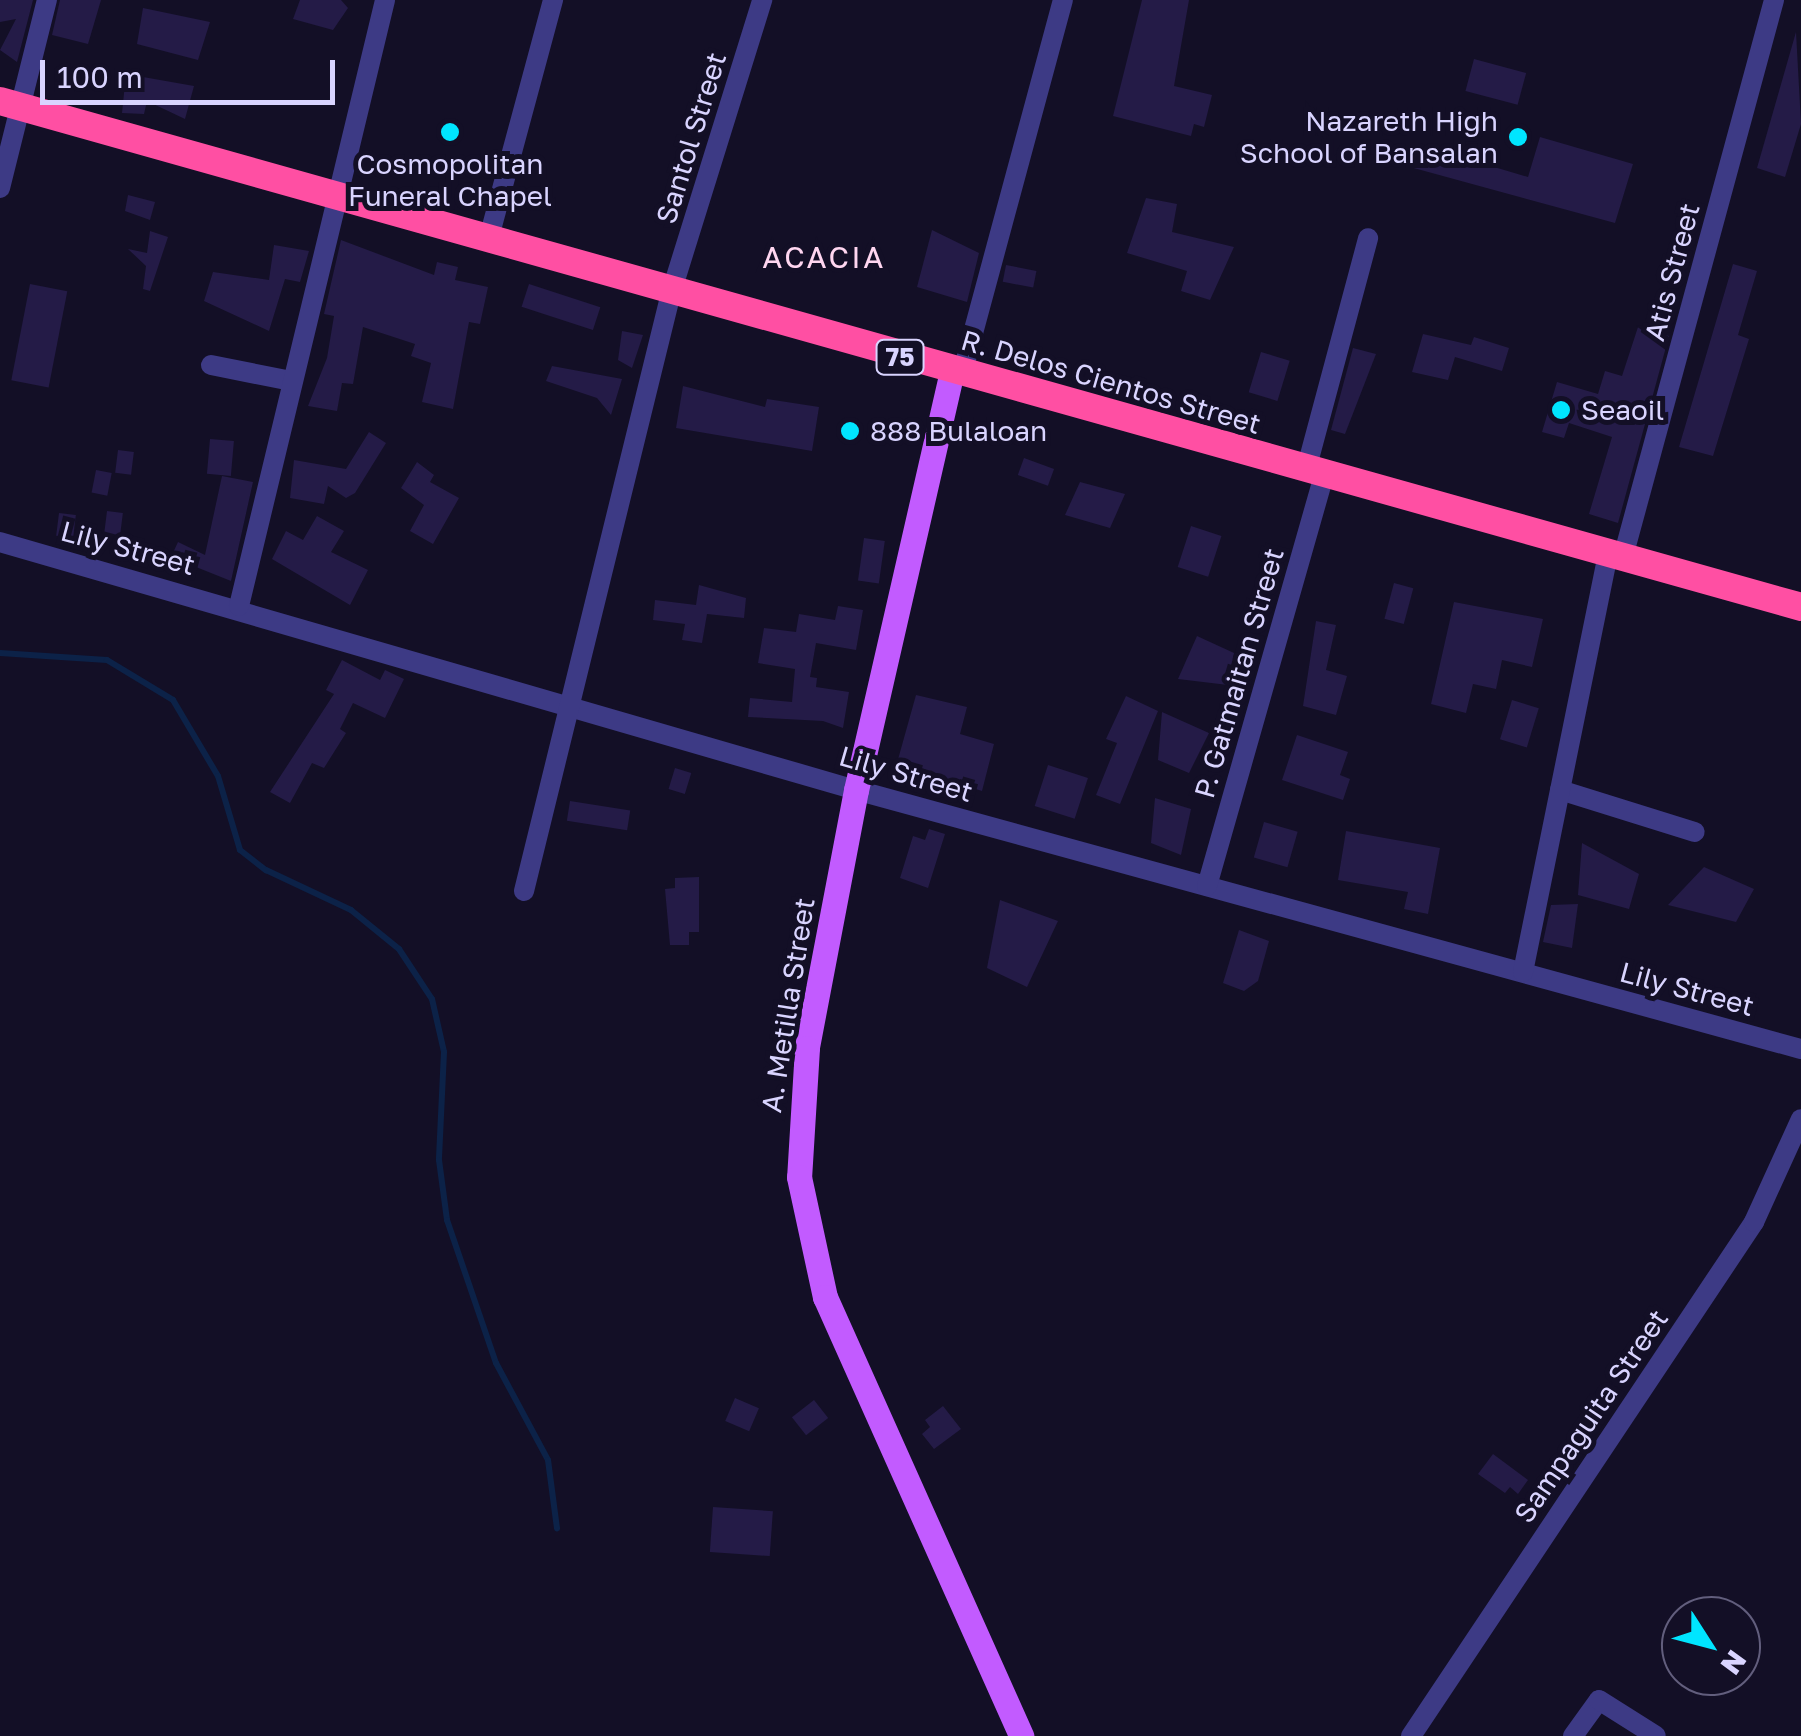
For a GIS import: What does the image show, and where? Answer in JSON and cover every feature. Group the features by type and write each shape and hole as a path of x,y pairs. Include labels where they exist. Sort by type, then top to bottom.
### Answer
{"highway":[{"name":"R. Delos Cientos Street","path":"10,104 1801,607"}],"main road":[{"name":"A. Metilla Street","path":"957,373 856,790 800,1097 802,1212 825,1297 1021,1736"}],"street":[{"path":"0,188 10,104 47,0"},
{"path":"239,606 333,196 384,0"},
{"path":"488,241 553,0"},
{"name":"Santol Street","path":"524,890 672,293 762,0"},
{"path":"957,373 1064,0"},
{"name":"Atis Street","path":"1523,972 1560,790 1616,555 1774,0"},
{"name":"P. Gatmaitan Street","path":"1207,886 1315,472 1368,238"},
{"path":"211,365 291,381"},
{"name":"Lily Street","path":"0,542 239,606 856,790 1801,1049"},
{"path":"1560,790 1695,832"},
{"name":"Sampaguita Street","path":"1411,1736 1754,1222 1801,1119"},
{"path":"1574,1736 1599,1700 1656,1736"}],"building":[{"path":"0,0 33,0 17,62 0,50 16,19 0,22"},
{"path":"60,0 101,0 88,44 52,35"},
{"path":"300,0 341,0 348,8 333,30 293,19"},
{"path":"1142,0 1189,0 1174,86 1212,95 1204,127 1194,124 1191,136 1113,116"},
{"path":"143,8 210,22 198,60 137,44"},
{"path":"1796,32 1801,124 1785,177 1757,168"},
{"path":"1474,59 1526,73 1518,105 1465,91"},
{"path":"126,74 194,86 185,119 147,101 144,114 122,113"},
{"path":"1540,137 1633,164 1615,223 1410,167 1417,144 1528,177"},
{"path":"128,195 155,202 150,220 125,211"},
{"path":"1146,198 1177,204 1172,232 1234,247 1210,300 1181,291 1187,271 1127,253"},
{"path":"932,230 979,253 967,302 917,287"},
{"path":"150,231 168,237 150,291 143,289 146,266 128,249 147,253"},
{"path":"341,240 434,275 437,262 458,267 455,280 488,287 480,324 469,322 453,409 422,402 431,363 411,356 415,344 363,327 353,384 342,383 337,411 308,406 327,358 334,316 324,314"},
{"path":"274,245 309,251 300,282 285,279 269,331 204,301 213,272 269,280"},
{"path":"1733,264 1757,271 1738,335 1749,339 1713,456 1679,447"},
{"path":"1006,265 1036,271 1033,288 1003,282"},
{"path":"30,284 67,291 49,387 11,380"},
{"path":"529,284 600,307 593,330 522,307"},
{"path":"1638,327 1669,336 1618,523 1589,514 1612,437 1569,423 1564,438 1542,432 1557,382 1598,394 1605,371 1622,376"},
{"path":"622,331 643,335 632,368 618,360"},
{"path":"1423,334 1471,345 1474,337 1509,348 1502,371 1455,357 1448,380 1412,372"},
{"path":"1353,348 1376,354 1345,434 1331,430"},
{"path":"1261,352 1290,361 1277,401 1249,392"},
{"path":"552,366 622,379 611,415 597,398 546,381"},
{"path":"683,386 765,407 767,399 819,407 812,451 676,428"},
{"path":"369,432 386,443 355,493 346,498 328,486 324,504 290,498 294,460 346,469"},
{"path":"210,439 234,441 231,476 207,474"},
{"path":"118,450 134,452 131,475 115,473"},
{"path":"1024,458 1054,469 1048,486 1018,475"},
{"path":"417,462 434,475 430,482 459,498 433,544 410,531 424,505 401,488"},
{"path":"96,470 112,473 107,496 92,493"},
{"path":"222,476 253,482 231,581 171,557 178,542 205,555"},
{"path":"1080,482 1125,494 1110,528 1065,515"},
{"path":"107,511 123,513 120,536 104,534"},
{"path":"59,513 76,515 73,538 56,536"},
{"path":"317,516 344,531 331,552 368,570 350,605 272,559 286,531 303,540"},
{"path":"1191,526 1221,536 1208,577 1178,567"},
{"path":"864,538 885,541 879,584 858,581"},
{"path":"1394,583 1413,588 1404,624 1384,619"},
{"path":"699,585 746,598 744,618 707,614 702,643 682,640 685,624 653,620 655,600 696,605"},
{"path":"1454,602 1543,619 1532,667 1502,660 1496,689 1473,684 1466,713 1431,704"},
{"path":"838,606 863,610 856,650 816,643 810,677 817,678 816,687 849,692 843,728 823,721 748,717 750,698 792,702 795,669 758,663 764,628 796,632 799,614 835,620"},
{"path":"1316,621 1336,625 1326,670 1347,676 1336,715 1303,706"},
{"path":"1197,636 1234,653 1228,685 1178,679"},
{"path":"342,660 380,680 385,670 404,679 385,718 353,703 340,729 346,733 324,768 312,763 290,803 270,792 334,694 326,690"},
{"path":"916,695 967,707 960,734 994,744 982,791 897,763"},
{"path":"1126,696 1158,711 1120,804 1096,795 1117,743 1106,739"},
{"path":"1512,700 1539,708 1527,747 1500,739"},
{"path":"1162,712 1209,733 1189,773 1158,760"},
{"path":"1297,735 1348,752 1340,775 1350,779 1343,800 1282,780"},
{"path":"1048,765 1088,778 1075,819 1035,806"},
{"path":"675,768 691,773 685,794 669,789"},
{"path":"1155,798 1191,809 1181,855 1151,843"},
{"path":"570,801 630,811 627,830 567,821"},
{"path":"1264,822 1298,832 1287,867 1254,858"},
{"path":"929,829 945,834 928,888 900,878 913,836 925,840"},
{"path":"1346,831 1440,848 1428,914 1404,909 1408,892 1338,880"},
{"path":"1582,843 1639,874 1629,909 1578,895"},
{"path":"1704,867 1754,889 1736,922 1668,905"},
{"path":"699,877 699,932 689,932 689,945 670,945 665,889 675,888 675,878"},
{"path":"1000,900 1058,921 1027,987 987,968"},
{"path":"1578,904 1572,948 1543,942 1551,905"},
{"path":"1239,930 1269,941 1258,981 1244,991 1223,983"},
{"path":"735,1398 759,1408 749,1431 725,1421"},
{"path":"814,1400 828,1418 806,1435 792,1417"},
{"path":"943,1406 961,1429 934,1449 922,1434 930,1427 925,1420"},
{"path":"1493,1454 1528,1480 1518,1494 1510,1487 1505,1493 1478,1474"},
{"path":"713,1507 773,1511 770,1556 710,1552"}],"waterway":[{"path":"0,653 107,660 173,700 218,776 240,850 266,870 351,910 399,949 432,999 444,1052 439,1160 447,1220 496,1363 548,1460 557,1528"}],"place":[{"name":"Cosmopolitan Funeral Chapel","path":"450,132"},
{"name":"Nazareth High School of Bansalan","path":"1518,137"},
{"name":"Seaoil","path":"1561,410"},
{"name":"888 Bulaloan","path":"850,431"}],"district":[{"name":"ACACIA","path":"824,257"}]}
